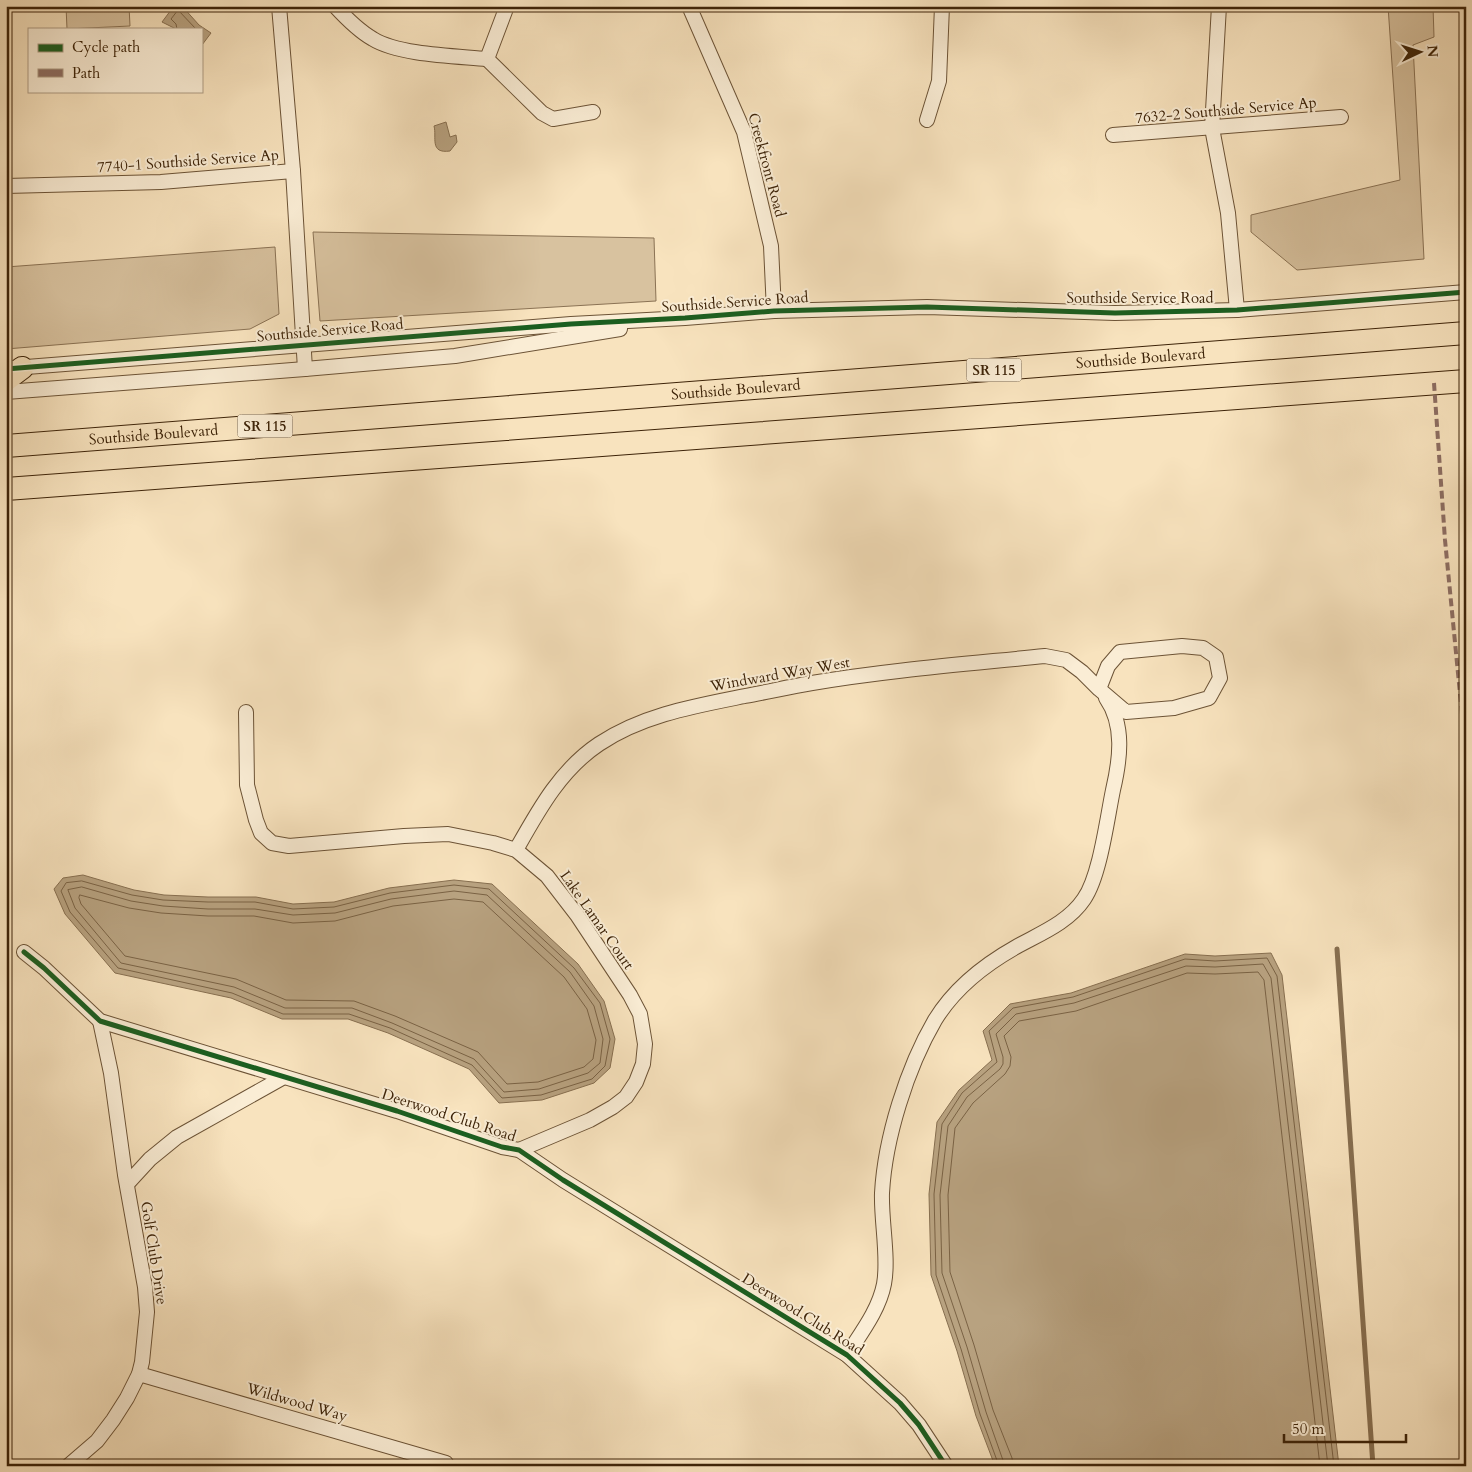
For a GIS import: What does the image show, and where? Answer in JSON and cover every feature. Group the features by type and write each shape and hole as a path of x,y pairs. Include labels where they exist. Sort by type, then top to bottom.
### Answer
{"highway":[{"name":"Southside Boulevard","path":"6,446 1466,334"},
{"path":"8,487 1466,381"}],"street":[{"path":"280,6 293,171"},
{"path":"335,6 374,40 400,50 487,59 542,113 553,119 593,112"},
{"path":"487,59 508,6"},
{"name":"Creekfront Road","path":"690,6 744,132 771,246 774,311"},
{"path":"927,120 939,81 942,6"},
{"path":"1219,6 1212,128 1228,213 1237,310"},
{"name":"7632-2 Southside Service Ap","path":"1113,135 1341,117"},
{"name":"7740-1 Southside Service Ap","path":"6,186 160,182 293,171 306,370"},
{"name":"Southside Service Road","path":"12,372 304,344 774,311 927,307 1115,313 1237,310 1466,292"},
{"name":"Southside Service Road","path":"6,392 306,370 455,356 685,318"},
{"path":"1182,646 1203,648 1216,657 1220,678 1209,698 1174,708 1126,712 1100,690 1108,666 1120,652 1182,646"},
{"name":"Windward Way West","path":"516,850 540,808 562,776 597,745 625,728 650,719 712,703 812,683 888,672 1045,656 1066,660 1082,672 1100,690"},
{"path":"847,1355 876,1308 884,1284 882,1201 886,1159 904,1090 919,1052 936,1019 958,991 978,972 1014,948 1059,924 1083,900 1092,883 1117,773 1120,737 1115,716 1100,690"},
{"name":"Lake Lamar Court","path":"246,712 248,785 256,820 262,833 272,842 289,846 448,834 493,843 516,850 547,876 577,915 634,1001 640,1014 645,1044 643,1064 636,1082 626,1097 590,1120 519,1150"},
{"name":"Deerwood Club Road","path":"24,952 44,968 100,1021 284,1076 502,1147 519,1150 563,1180 847,1355 900,1403 919,1426 946,1466"},
{"name":"Golf Club Drive","path":"68,1466 97,1441 127,1398 139,1374 142,1362 147,1312 145,1287 127,1184 111,1073 100,1021"},
{"path":"127,1184 150,1159 177,1137 284,1076"},
{"name":"Wildwood Way","path":"139,1374 446,1463"}],"shaded area":[{"path":"66,6 129,6 130,26 67,28"},
{"path":"1388,6 1433,6 1434,37 1413,45 1424,259 1297,270 1251,232 1251,215 1400,180"},
{"path":"313,232 654,238 656,301 320,321"},
{"path":"275,247 279,314 250,329 6,349 6,267"}],"water":[{"path":"174,6 182,6 199,25 211,33 202,45 202,28 174,28 162,22"},
{"path":"446,122 450,137 456,135 457,142 450,151 439,150 435,144 434,126"},
{"path":"83,875 134,890 164,895 256,897 293,904 334,902 389,888 454,880 492,884 578,964 604,1001 615,1039 610,1068 594,1083 542,1100 499,1103 469,1069 388,1033 348,1019 282,1019 231,998 115,973 65,914 54,889 63,878"},
{"path":"1271,953 1282,975 1339,1466 995,1466 976,1416 957,1351 931,1275 929,1194 937,1122 959,1090 992,1060 983,1031 1010,1004 1071,993 1185,954 1215,956"}],"waterway":[{"path":"1337,949 1373,1466"}],"marked path":[{"path":"1434,383 1445,540 1466,755"}],"cycle path":[{"path":"6,369 571,324 774,311 927,307 1115,313 1237,310 1466,292"},
{"path":"24,952 44,968 100,1021 397,1111 502,1147 519,1150 563,1180 847,1355 900,1403 919,1425 946,1466"}]}
